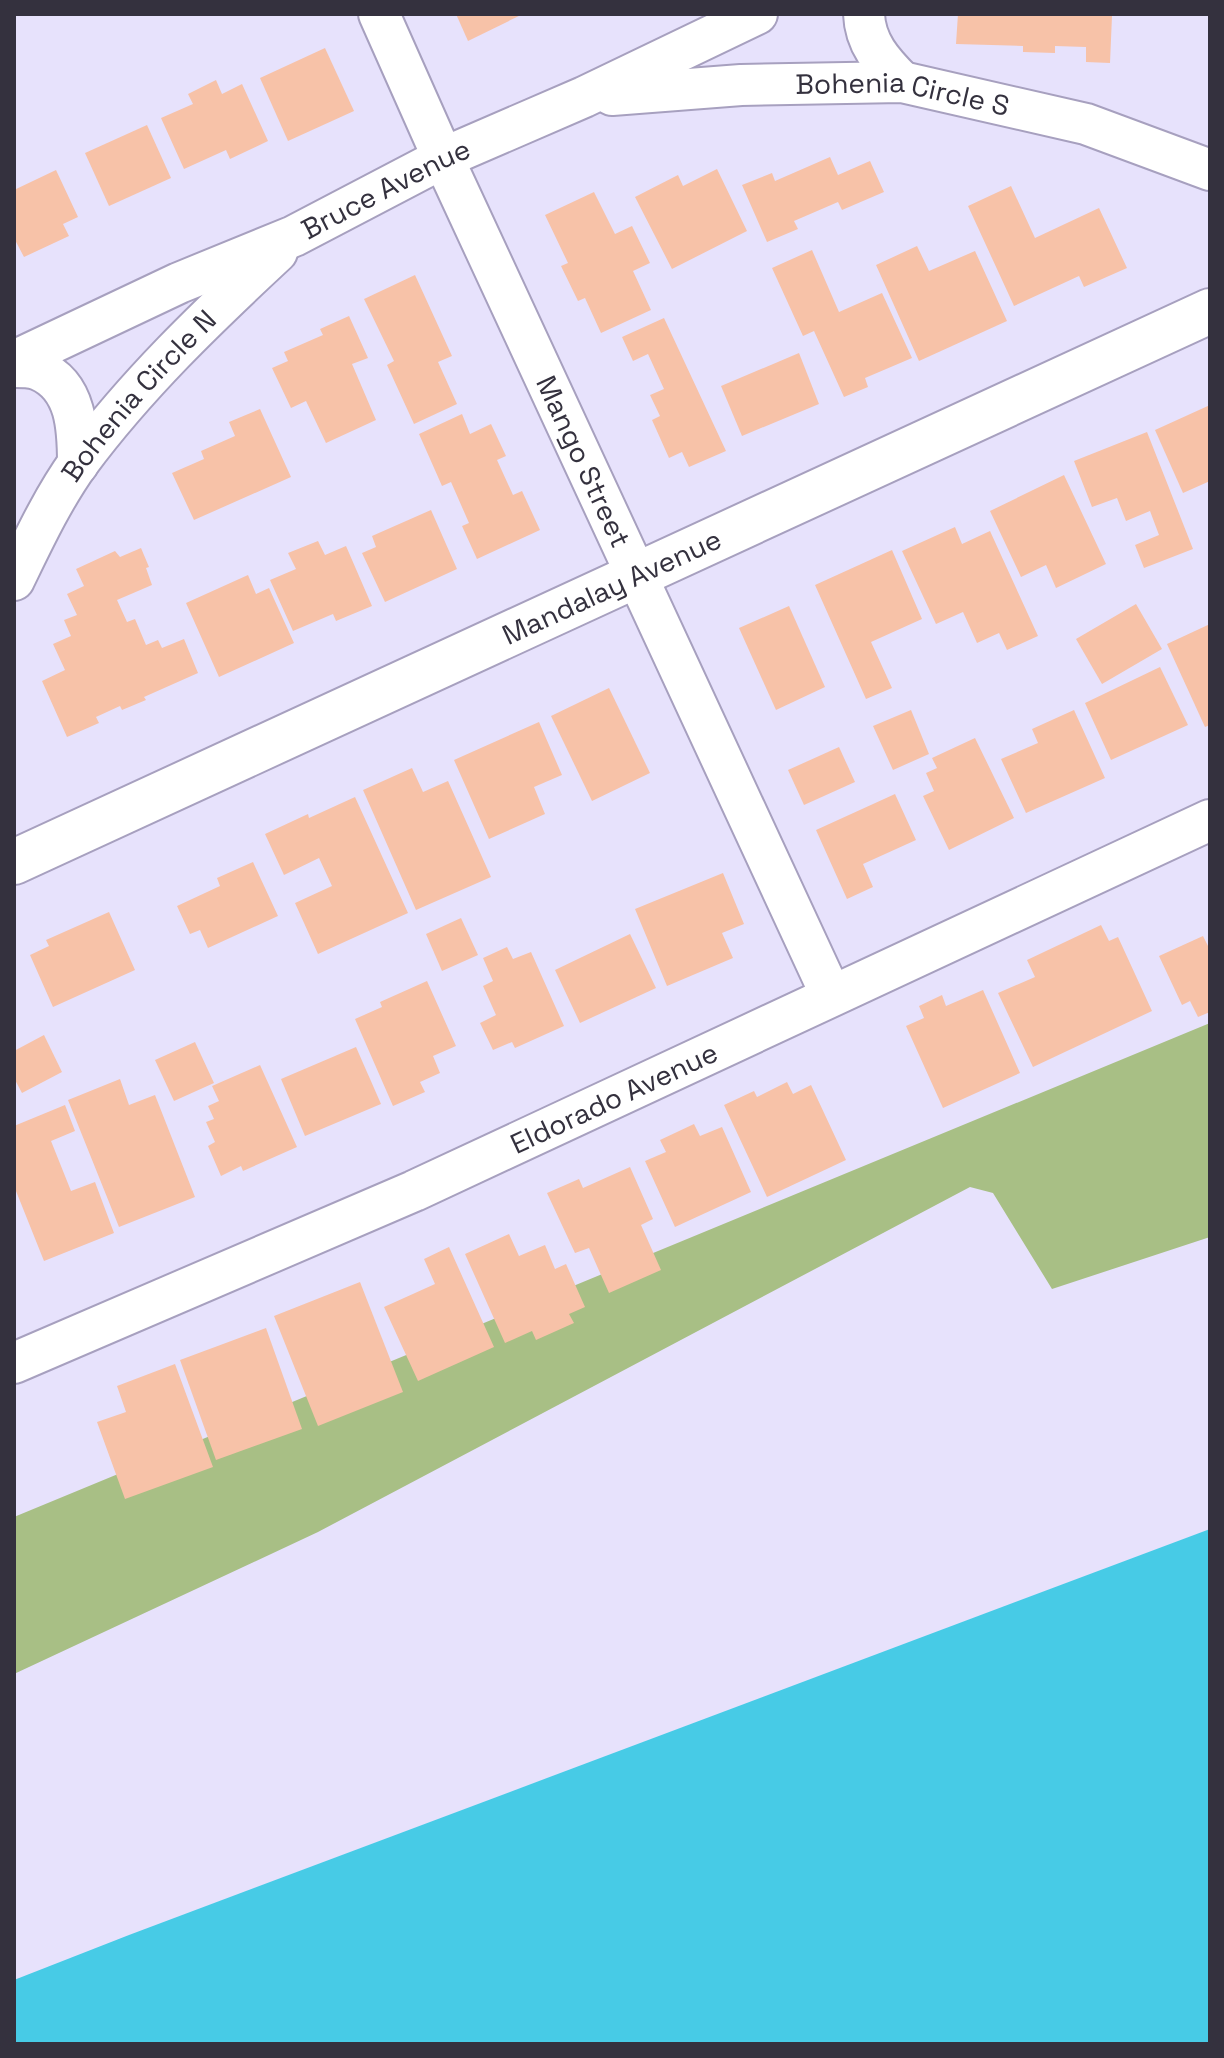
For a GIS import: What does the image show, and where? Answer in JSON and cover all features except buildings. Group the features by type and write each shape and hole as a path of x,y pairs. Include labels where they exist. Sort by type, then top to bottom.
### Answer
{"street":[{"name":"Mango Street","path":"379,14 831,995"},
{"name":"Bruce Avenue","path":"14,364 179,283 294,236 443,158 584,97 757,14"},
{"path":"864,14 865,29 879,59 902,82"},
{"name":"Bohenia Circle S","path":"584,97 728,86 902,82 1086,124 1210,170"},
{"name":"Bohenia Circle N","path":"14,580 78,464 204,319 294,236"},
{"name":"Mandalay Avenue","path":"17,857 638,577 1210,311"},
{"path":"14,364 39,370 60,386 71,403 78,429 78,464"},
{"name":"Eldorado Avenue","path":"15,1359 414,1191 1210,820"}],"green space":[{"path":"1210,1023 1210,1237 1052,1289 993,1193 970,1187 318,1532 14,1674 14,1517"}],"water":[{"path":"1210,1529 1210,2044 14,2044 14,1980"}]}
